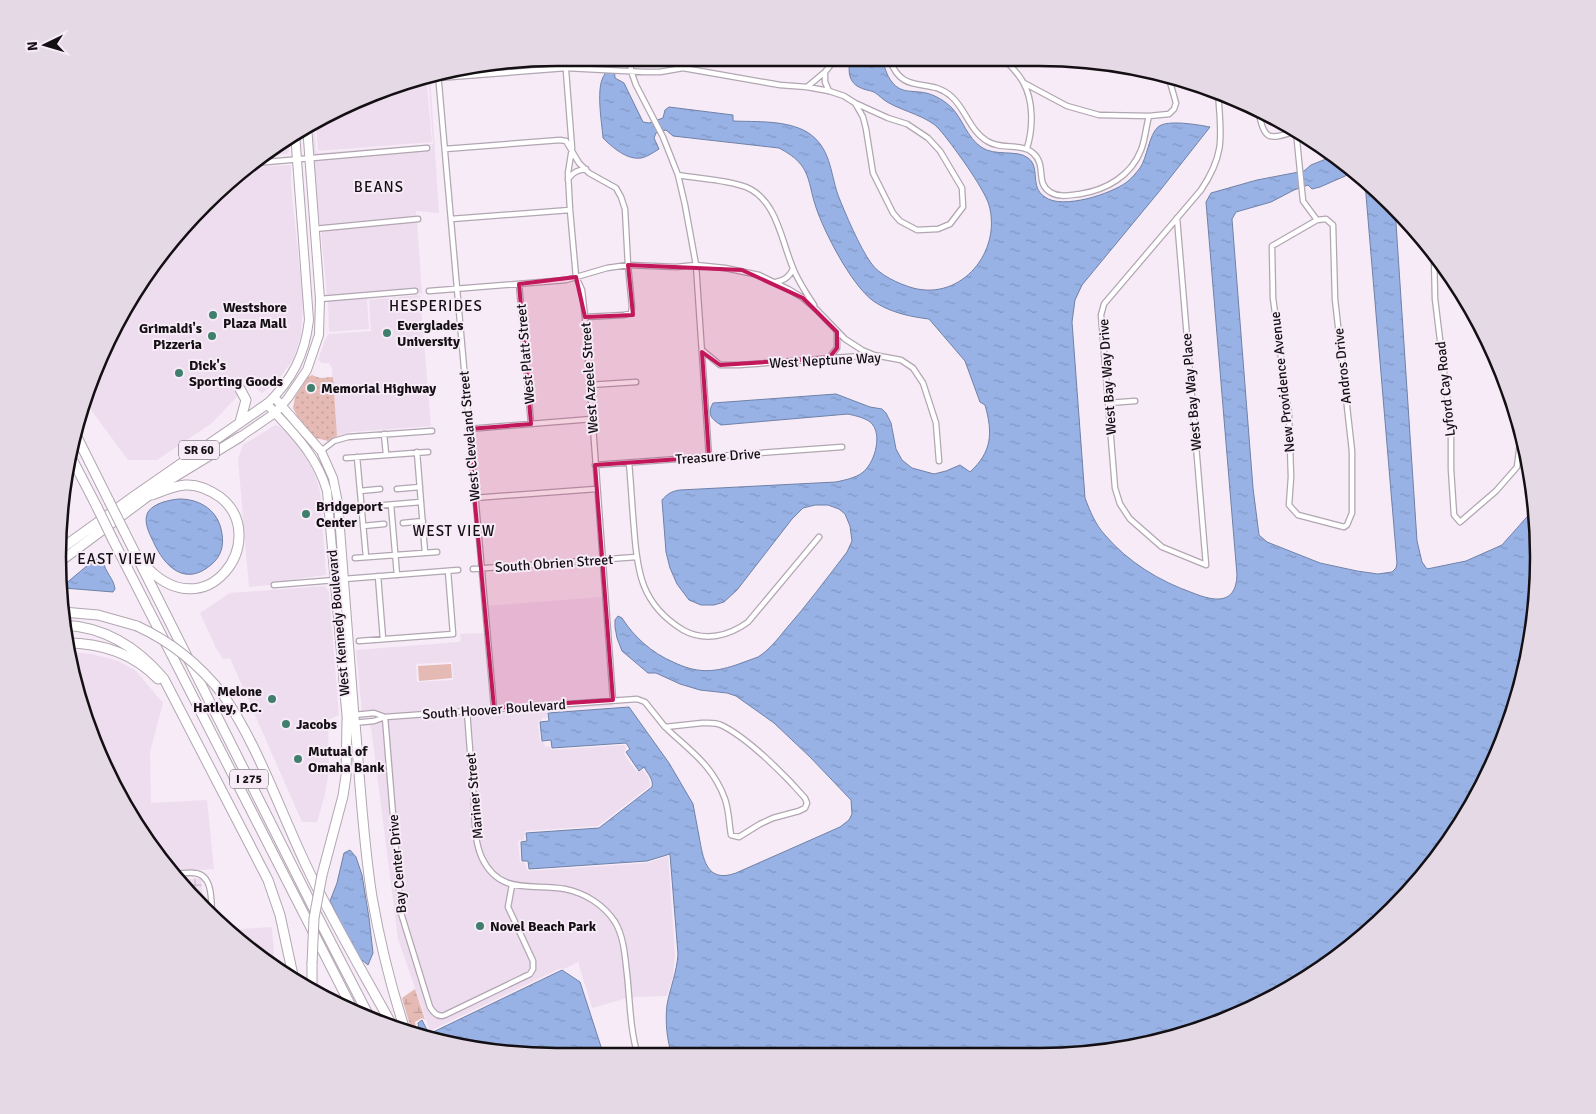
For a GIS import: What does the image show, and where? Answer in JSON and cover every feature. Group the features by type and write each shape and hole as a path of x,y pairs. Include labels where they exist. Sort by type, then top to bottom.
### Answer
{"highway":[{"path":"240,389 246,400 240,422"},
{"name":"SR 60","path":"66,545 270,401"},
{"name":"SR 60","path":"66,558 184,470 240,437"},
{"name":"I 275","path":"80,444 318,918 366,1009"},
{"name":"I 275","path":"75,465 348,1001"},
{"path":"126,534 140,559 149,570 161,581 174,587 192,589 204,586 217,580 231,564 238,548 238,529 235,516 223,500 205,489 186,485 152,495"},
{"path":"69,613 98,615 137,626 164,640 188,657 206,674 224,696 240,722 305,864 340,933 388,1017"},
{"path":"71,626 102,632 130,646 153,666 164,679 268,880 280,915 292,970"},
{"path":"74,643 100,646 128,656 152,673 170,692"},
{"path":"312,982 314,918 322,875 343,796 352,720"},
{"path":"352,720 372,896 386,966 403,1023"}],"main road":[{"name":"SR 60","path":"240,437 282,406 307,370 319,335 320,299 308,135"},
{"name":"SR 60","path":"270,401 282,389 294,371 306,342 310,320 296,142"},
{"path":"304,230 314,229"},
{"path":"308,284 320,299"},
{"path":"306,342 304,366 307,370"},
{"name":"West Kennedy Boulevard","path":"270,401 282,406 321,451 330,468 336,489 344,579 352,720"},
{"name":"West Kennedy Boulevard","path":"270,401 275,413 310,452 320,471 328,496 335,580 352,720"},
{"path":"335,580 344,579"}],"street":[{"path":"631,66 636,85 663,137 678,175 685,205 696,265 709,457"},
{"path":"472,74 566,68 660,72 687,66"},
{"path":"807,87 830,66"},
{"path":"893,66 898,76 908,82 940,90 950,96 961,106 977,134 986,141 995,146 1027,148 1033,152 1039,160 1042,169 1041,179 1043,186 1050,192 1063,196 1087,193 1120,179 1129,169 1142,148 1149,116"},
{"path":"1010,66 1024,83 1067,106 1099,115 1149,116 1169,114 1174,109 1176,102 1171,84"},
{"name":"West Azeele Street","path":"566,68 572,148 568,179 570,210 576,277 582,290 585,317 596,489 613,700"},
{"path":"683,68 780,86 807,87 829,91 844,96 888,118 908,124 928,138 940,151 962,188 963,206 950,224 938,229 917,230 900,221 872,173 866,129 863,117 855,103"},
{"path":"825,72 825,82 829,91"},
{"name":"West Cleveland Street","path":"438,81 480,569 494,708"},
{"path":"1024,83 1032,122 1027,148"},
{"name":"West Bay Way Drive","path":"1206,565 1162,547 1130,518 1120,504 1115,488 1101,315 1104,304 1212,174 1219,154 1221,138 1219,101"},
{"path":"1260,119 1262,129 1267,136 1272,137 1286,133"},
{"path":"1297,140 1303,201 1316,220"},
{"path":"445,149 566,141 572,148 579,163 589,173 616,188 625,209 631,313 585,317"},
{"path":"266,162 427,148"},
{"path":"568,179 572,173 586,169"},
{"path":"678,175 745,187 758,194 767,202 793,269 818,310 837,332 852,344 874,356"},
{"path":"450,219 570,210"},
{"name":"West Bay Way Place","path":"1177,218 1206,565"},
{"name":"Andros Drive","path":"1316,220 1326,219 1333,225 1334,299 1352,451 1352,513 1348,525"},
{"path":"314,229 418,220"},
{"name":"New Providence Avenue","path":"1316,220 1272,246 1273,298 1289,416 1291,477 1289,505 1298,514 1337,526 1344,527 1348,525"},
{"path":"429,291 566,280 606,268 628,265 676,267 696,265 742,270 759,275 776,282 803,298 818,310"},
{"name":"Lyford Cay Road","path":"1434,267 1435,299 1451,429 1454,515 1460,522 1496,491 1517,467 1519,455"},
{"path":"776,282 789,276 793,269"},
{"name":"West Platt Street","path":"519,284 531,424"},
{"path":"320,299 415,291"},
{"path":"829,358 836,348 837,332"},
{"name":"West Neptune Way","path":"702,350 720,365 874,356 901,360 913,368 923,383 936,423 939,461"},
{"path":"589,385 636,382"},
{"path":"1108,403 1135,401"},
{"path":"468,429 592,419"},
{"path":"321,451 334,441 348,437 432,431"},
{"path":"384,434 386,454"},
{"name":"Treasure Drive","path":"595,465 842,447"},
{"path":"417,452 425,553"},
{"path":"346,458 428,452"},
{"path":"357,457 366,557"},
{"path":"629,463 638,570 647,595 665,616 689,633 715,636 738,629 755,616 819,537"},
{"path":"397,489 420,487"},
{"path":"360,491 380,489"},
{"path":"474,498 596,489"},
{"path":"362,507 421,502"},
{"path":"391,504 397,575"},
{"path":"403,523 423,521"},
{"path":"363,526 384,524"},
{"path":"355,558 437,552"},
{"name":"South Obrien Street","path":"473,569 636,557"},
{"path":"344,579 458,570"},
{"path":"359,641 453,634 448,571"},
{"path":"378,576 383,639"},
{"path":"274,585 335,580"},
{"name":"South Hoover Boulevard","path":"352,720 374,721 384,717 467,710 613,700 642,700 665,727"},
{"name":"Mariner Street","path":"467,710 478,848 482,859 493,874 512,885 553,887 576,891 602,907 612,919 616,924 623,947 636,1048"},
{"path":"352,720 374,713 384,717"},
{"name":"Bay Center Drive","path":"384,717 401,913 430,1007 437,1015 445,1015 530,974 533,969 533,961 508,907 512,885"},
{"path":"720,724 783,774 808,803 799,811 773,818 760,824 740,838 735,837 731,834 725,800 711,772 702,760 665,727 720,724"},
{"path":"182,874 196,873 203,876 209,885 211,905"}],"highlighted area":[{"path":"628,265 742,270 803,298 837,332 837,348 829,358 720,365 702,352 709,457 595,465 613,700 494,708 468,429 531,424 519,284 576,277 585,317 633,315"}],"shaded area":[{"path":"429,83 431,83 439,213 416,211 416,217 320,226 313,161 432,149 431,145 313,156 311,133 315,131 316,151 319,153 433,144"},
{"path":"427,84 432,142 318,151 317,130 369,104"},
{"path":"289,146 287,154 277,154"},
{"name":"Westshore Plaza Mall","path":"291,165 291,186 303,299 301,335 294,358 275,384 262,393 250,383 212,423 157,460 128,460 89,408 117,340 149,284 188,233 233,188 260,167"},
{"path":"417,222 423,307 422,295 420,293 368,298 369,329 329,332 328,301 410,293 409,289 327,296 321,231"},
{"path":"420,295 431,426 351,432 337,436 332,368 329,363 322,363 318,360 325,340 329,334 371,331 369,300"},
{"path":"275,425 279,426 297,444 314,472 320,491 326,575 297,579 289,583 249,587 238,459 243,445"},
{"path":"325,586 329,592 339,715 328,720 329,770 317,822 302,822 230,658 223,659 200,613 230,593"},
{"path":"602,597 610,698 496,706 486,606"},
{"path":"484,633 491,706 386,714 374,711 362,712 356,650 458,642 461,641 460,634","holes":["452,662 453,680 417,682 416,664"]},
{"path":"76,652 92,654 118,661 135,670 163,703 150,752 151,803 207,800 214,869 180,871 149,830 117,774 104,745 92,715"},
{"path":"612,703 613,706 553,709 552,711 547,711 547,718 542,718 538,722 540,741 544,742 545,747 549,746 552,750 625,745 624,754 637,772 643,770 649,779 650,786 598,826 525,831 524,840 518,841 520,862 525,863 529,871 647,863 668,856 675,954 673,976 667,996 632,997 628,959 622,934 618,923 604,905 577,889 553,885 513,883 495,872 485,858 481,848 470,713"},
{"path":"465,713 476,849 480,860 492,875 509,886 506,907 530,962 530,969 523,976 442,1014 435,1011 432,1006 404,912 387,719"},
{"path":"382,720 398,913 427,1008 431,1014 441,1019 533,975 535,960 511,906 514,888 553,890 575,894 600,909 613,925 617,935 623,960 627,998 592,1008 578,962 564,969 561,968 430,1031 398,939 371,727 367,724"},
{"path":"201,878 203,896 188,881 187,879"},
{"path":"272,927 274,958 258,946 237,929"}],"green space":[{"path":"312,375 320,378 333,377 337,436 328,441 316,438 297,416 293,408 295,397 308,377"},
{"path":"451,664 452,678 419,681 418,666"},
{"path":"415,989 425,1020 422,1018 415,1022 416,1027 410,1025 402,998"}],"water":[{"path":"602,66 614,66 615,78 624,83 643,122 649,123 663,118 665,110 669,107 733,115 733,121 790,125 807,132 815,138 825,152 841,202 858,240 871,263 884,275 896,281 913,288 931,290 947,287 962,280 974,269 984,255 990,239 989,205 967,166 935,125 889,103 874,92 855,85 851,78 849,66 884,66 892,82 899,88 929,94 943,101 952,108 972,138 981,147 993,152 1018,154 1028,158 1034,166 1037,188 1040,193 1053,201 1063,202 1086,199 1120,187 1132,178 1140,168 1152,135 1162,125 1183,123 1210,127 1082,285 1075,300 1072,322 1085,498 1093,517 1114,545 1145,570 1168,583 1208,598 1222,599 1228,596 1233,592 1236,585 1237,575 1206,202 1211,193 1257,180 1304,171 1311,165 1326,159 1347,175 1320,187 1312,189 1308,185 1271,202 1236,212 1232,219 1253,488 1259,535 1267,542 1320,563 1378,574 1392,572 1396,568 1397,563 1366,191 1396,220 1417,541 1422,562 1427,569 1466,561 1502,545 1528,516 1529,589 1526,621 1513,684 1504,715 1479,774 1447,830 1428,856 1408,881 1363,926 1312,965 1256,997 1197,1022 1166,1031 1103,1044 1039,1048 670,1048 666,1011 678,954 670,854 647,861 529,869 528,861 522,861 521,842 527,841 526,833 599,828 652,787 651,779 644,767 639,771 626,752 630,749 626,743 552,748 551,740 542,741 540,722 549,721 548,713 629,707 669,763 693,804 705,860 712,872 718,875 736,873 840,827 849,820 852,814 851,800 774,723 736,696 700,690 680,684 656,673 648,673 622,651 617,638 615,620 618,616 622,618 632,632 651,649 681,666 704,671 736,665 758,657 773,645 832,572 847,552 852,541 850,526 845,514 839,509 828,505 815,505 803,508 792,519 737,590 724,602 714,605 701,605 689,600 677,584 666,552 662,500 666,496 680,490 846,480 859,475 866,469 870,464 877,444 876,430 873,425 865,419 848,414 721,425 711,416 710,410 713,403 836,394 870,407 882,409 891,423 896,449 902,460 912,468 934,474 960,465 970,472 983,457 987,449 990,433 985,405 980,402 965,361 929,319 903,314 878,304 869,298 851,276 822,223 804,168 798,161 779,148 673,136 666,130 656,133 654,138 659,149 648,156 636,158 625,155 603,138 600,87 605,74"},
{"path":"179,499 195,501 208,508 217,519 222,534 223,543 218,558 202,571 193,574 184,574 169,566 158,550 146,523 148,512 154,506 166,501"},
{"path":"98,558 103,561 113,582 115,589 113,592 67,588 67,583"},
{"path":"350,850 356,857 362,875 369,918 373,953 368,965 356,955 330,901 337,883 344,853"},
{"path":"562,970 580,982 601,1048 525,1047 493,1044 434,1032"},
{"path":"422,1020 427,1030 419,1028 418,1023"}],"place":[{"name":"Westshore Plaza Mall","path":"213,315"},
{"name":"Everglades University","path":"387,333"},
{"name":"Grimaldi's Pizzeria","path":"212,336"},
{"name":"Dick's Sporting Goods","path":"179,373"},
{"name":"Memorial Highway","path":"311,388"},
{"name":"Bridgeport Center","path":"306,514"},
{"name":"Melone Hatley, P.C.","path":"272,699"},
{"name":"Jacobs","path":"286,724"},
{"name":"Mutual of Omaha Bank","path":"298,759"},
{"name":"Novel Beach Park","path":"480,926"}],"district":[{"name":"BEANS","path":"379,187"},
{"name":"HESPERIDES","path":"436,306"},
{"name":"WEST VIEW","path":"454,531"},
{"name":"EAST VIEW","path":"117,559"}]}
